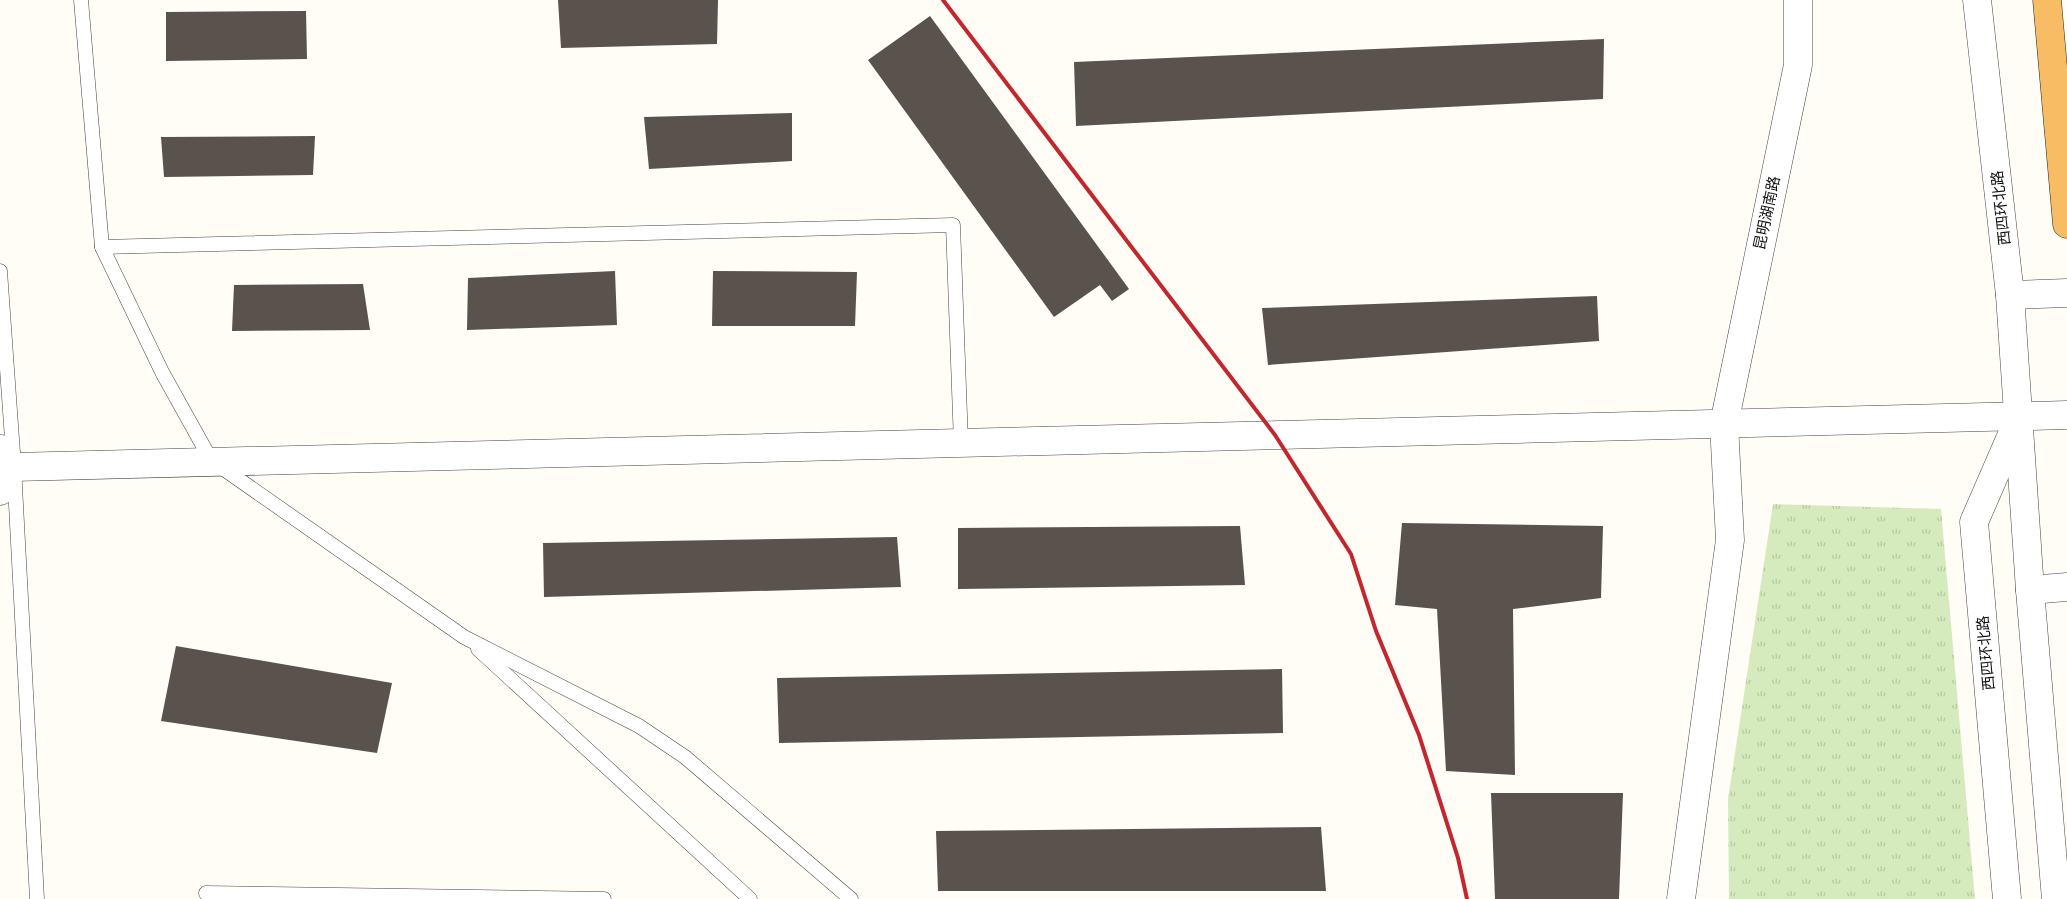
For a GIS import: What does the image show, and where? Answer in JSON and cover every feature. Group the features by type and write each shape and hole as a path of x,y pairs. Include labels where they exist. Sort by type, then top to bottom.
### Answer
{"highway":[{"path":"2046,0 2067,224"}],"street":[{"name":"昆明湖南路","path":"1681,899 1730,540 1724,424 1798,65 1798,0"},
{"name":"西四环北路","path":"1977,0 2010,296 2020,417 2030,590 2056,899"},
{"path":"2010,296 2067,293"},
{"path":"0,491 7,458 211,460 2067,415"},
{"name":"西四环北路","path":"2007,899 1974,522 2020,417"},
{"path":"2030,590 2067,587"}],"lane":[{"path":"81,0 102,247 162,372 211,460 464,637 750,899"},
{"path":"102,247 953,225 961,443"},
{"path":"0,271 7,458 37,899"},
{"path":"464,637 639,726 685,757 851,899"},
{"path":"210,899 206,893 604,899"}],"green space":[{"path":"1773,504 1941,509 1975,899 1729,899 1728,799"}],"building":[{"path":"558,0 718,0 717,44 561,48"},
{"path":"306,11 307,59 166,61 166,12"},
{"path":"930,16 1129,289 1112,301 1100,285 1054,317 868,60"},
{"path":"1604,39 1603,99 1076,126 1074,62"},
{"path":"792,113 792,161 649,169 644,117"},
{"path":"315,136 313,175 164,177 161,137"},
{"path":"615,271 617,325 467,330 468,278"},
{"path":"713,271 857,272 855,326 712,326"},
{"path":"363,284 370,330 232,331 234,285"},
{"path":"1597,296 1599,341 1268,365 1262,308"},
{"path":"1402,523 1603,526 1601,598 1513,609 1515,775 1446,771 1437,609 1395,605"},
{"path":"1240,526 1245,585 958,589 958,528"},
{"path":"897,537 901,587 544,597 543,543"},
{"path":"176,646 392,683 377,753 161,721"},
{"path":"1282,669 1283,733 779,743 777,678"},
{"path":"1491,793 1623,793 1619,899 1495,899"},
{"path":"1321,827 1326,891 938,891 936,831"}],"railway":[{"path":"943,0 1275,435 1351,554 1376,631 1419,735 1458,858 1467,899"}]}
